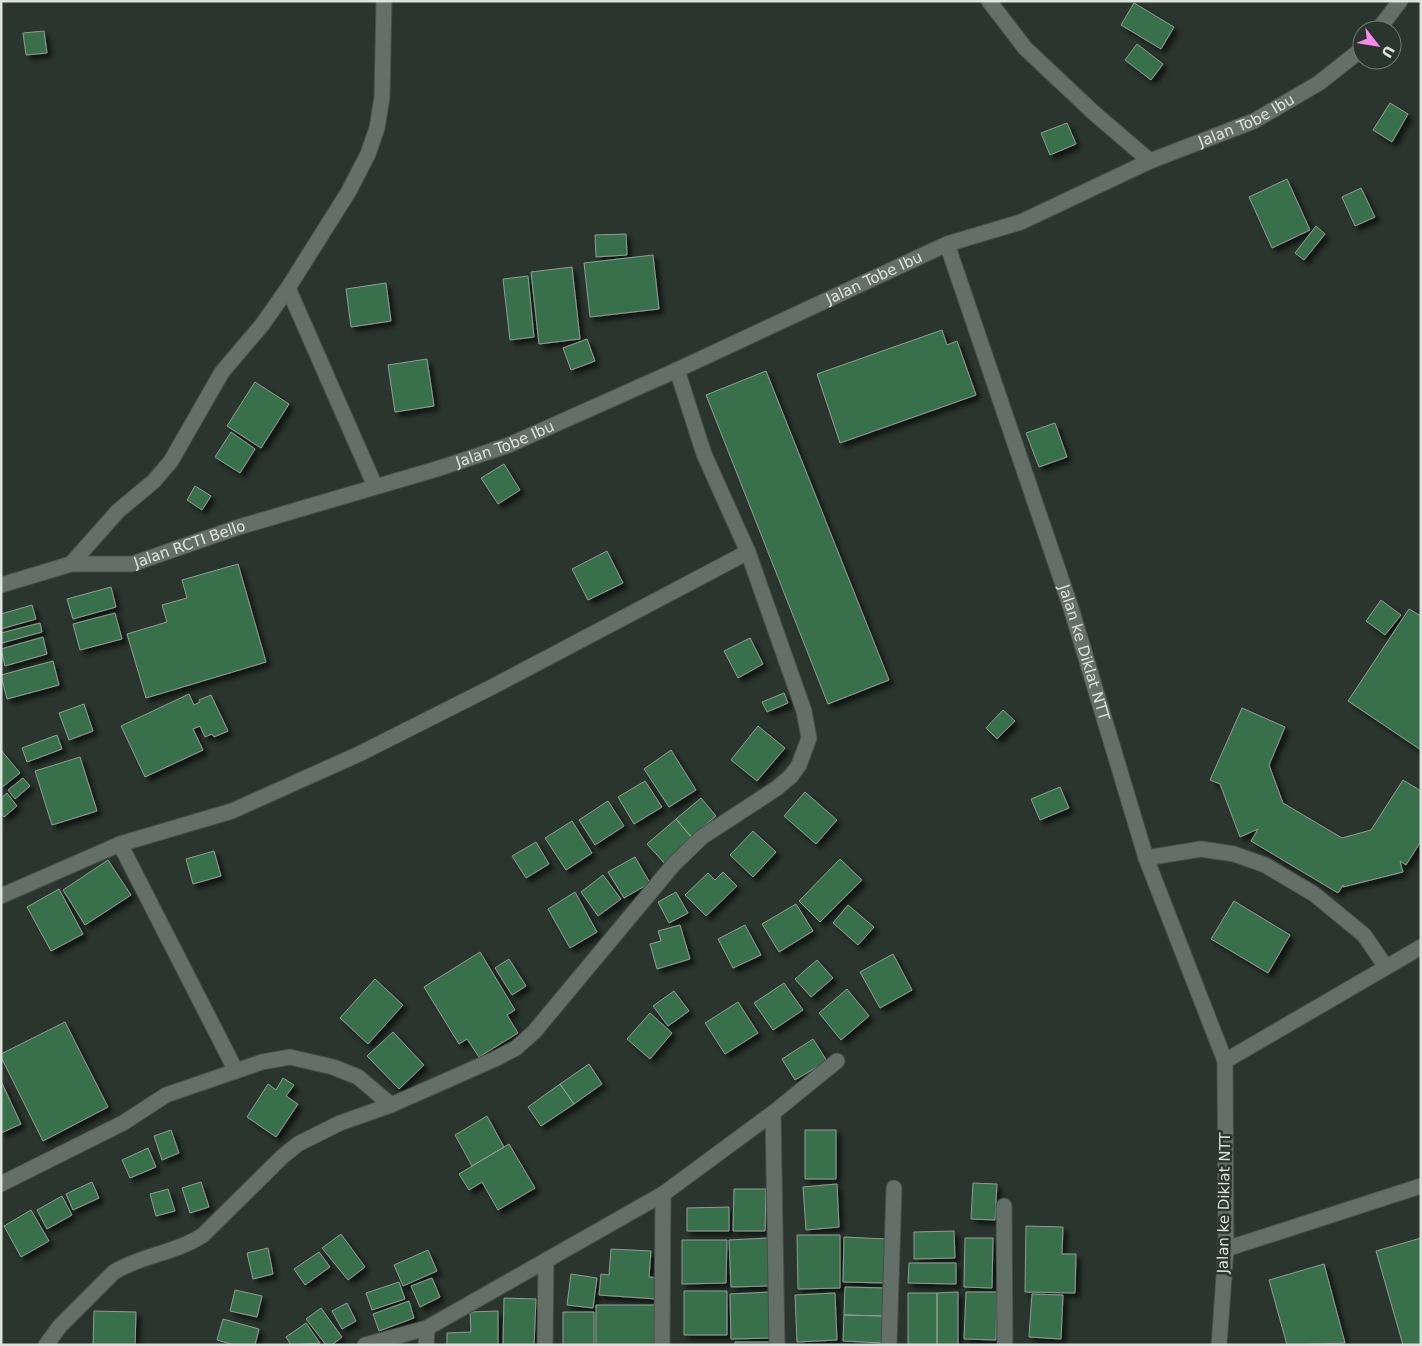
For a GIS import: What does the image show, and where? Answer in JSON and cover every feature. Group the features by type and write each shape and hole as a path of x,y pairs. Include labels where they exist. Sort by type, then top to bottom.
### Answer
{"street":[{"path":"70,564 118,511 154,481 172,461 222,372 262,325 288,288 349,191 368,154 377,128 382,98 384,1"},
{"path":"989,1 1031,54 1087,107 1150,161"},
{"path":"1386,20 1400,1"},
{"name":"Jalan Tobe Ibu","path":"375,486 440,468 509,445 677,370 947,244 1021,222 1150,161 1254,120 1319,84 1352,57"},
{"name":"Jalan ke Diklat NTT","path":"947,244 1071,608 1146,858 1225,1061 1226,1249 1219,1345"},
{"path":"288,288 375,486"},
{"path":"46,1345 60,1326 114,1272 124,1266 190,1243 203,1235 282,1157 298,1144 340,1123 391,1104 516,1048 534,1032 674,864 702,837 777,788 792,776 800,765 809,738 804,711 748,552 704,454 677,370"},
{"name":"Jalan RCTI Bello","path":"1,585 70,564 132,564 239,527 375,486"},
{"path":"1,896 120,844 232,811 359,754 492,687 748,552"},
{"path":"120,844 236,1071"},
{"path":"1146,858 1201,849 1234,854 1265,865 1314,894 1364,935 1386,967"},
{"path":"1225,1061 1421,948"},
{"path":"1,1184 123,1124 166,1095 262,1062 290,1057 333,1067 358,1077 391,1104"},
{"path":"365,1345 427,1328 663,1194 773,1113 837,1061"},
{"path":"773,1113 777,1345"},
{"path":"1226,1249 1421,1186"},
{"path":"889,1345 894,1188"},
{"path":"662,1345 663,1194"},
{"path":"1004,1206 1005,1345"},
{"path":"545,1345 546,1260"},
{"path":"426,1345 427,1328"}],"building":[{"path":"1134,3 1174,27 1161,49 1121,25"},
{"path":"44,31 47,53 26,55 23,33"},
{"path":"1137,44 1163,64 1151,80 1125,60"},
{"path":"1390,103 1408,114 1392,142 1373,130"},
{"path":"1067,123 1076,144 1050,155 1041,133"},
{"path":"1287,179 1310,230 1272,248 1249,197"},
{"path":"1361,188 1375,217 1355,226 1342,197"},
{"path":"1316,226 1325,234 1304,260 1295,253"},
{"path":"626,234 627,255 596,257 595,235"},
{"path":"653,255 659,309 590,317 584,263"},
{"path":"572,267 580,339 539,344 531,272"},
{"path":"528,276 534,337 510,340 503,279"},
{"path":"386,283 391,321 351,327 346,289"},
{"path":"942,330 947,345 957,341 976,395 840,443 817,374"},
{"path":"587,339 595,361 571,370 563,348"},
{"path":"427,359 434,406 395,412 388,365"},
{"path":"766,371 889,680 828,704 706,395"},
{"path":"255,382 289,404 261,448 227,426"},
{"path":"1055,423 1067,457 1039,467 1026,433"},
{"path":"231,432 255,449 240,473 215,457"},
{"path":"504,464 520,490 498,504 481,478"},
{"path":"195,486 211,496 202,510 187,500"},
{"path":"607,551 623,583 588,600 572,569"},
{"path":"238,564 266,662 146,698 127,634 167,622 162,605 187,598 182,580"},
{"path":"111,587 116,607 73,619 67,599"},
{"path":"1381,600 1401,615 1385,635 1366,621"},
{"path":"32,605 36,619 1,629 1,614"},
{"path":"1409,609 1421,616 1421,750 1348,701"},
{"path":"115,613 122,639 80,650 73,624"},
{"path":"40,623 42,632 2,643 1,633"},
{"path":"43,637 47,654 5,666 1,649"},
{"path":"750,638 763,664 738,678 724,651"},
{"path":"53,661 59,685 7,699 1,675"},
{"path":"784,693 788,703 767,712 762,702"},
{"path":"189,694 194,705 200,702 199,700 211,695 228,731 214,737 212,734 205,737 200,726 193,729 203,750 145,777 121,726"},
{"path":"84,704 93,731 69,740 59,713"},
{"path":"1242,708 1285,727 1269,765 1283,803 1342,838 1371,830 1403,780 1421,791 1421,841 1406,865 1400,861 1403,872 1343,887 1343,885 1338,893 1251,841 1258,829 1240,837 1220,784 1210,780"},
{"path":"1003,710 1015,721 997,739 986,728"},
{"path":"758,726 785,748 757,781 731,760"},
{"path":"57,735 62,749 27,762 22,748"},
{"path":"1,750 20,773 1,788"},
{"path":"671,750 696,790 669,807 644,769"},
{"path":"80,757 97,811 52,825 35,771"},
{"path":"23,778 30,786 15,799 8,790"},
{"path":"645,781 662,807 634,824 618,797"},
{"path":"1060,787 1069,808 1040,820 1031,799"},
{"path":"805,792 837,820 816,844 784,816"},
{"path":"7,793 17,806 4,817 1,814 1,798"},
{"path":"701,798 716,816 691,837 676,819"},
{"path":"608,801 624,826 595,845 579,820"},
{"path":"676,819 694,840 666,865 647,844"},
{"path":"572,821 592,853 566,870 545,838"},
{"path":"753,831 776,852 753,877 730,855"},
{"path":"536,842 549,864 526,878 512,856"},
{"path":"214,851 221,876 193,884 186,859"},
{"path":"635,857 650,883 624,898 608,872"},
{"path":"840,859 862,880 820,922 799,901"},
{"path":"108,860 131,895 85,925 63,890"},
{"path":"723,872 737,886 706,916 685,895 708,873 715,880"},
{"path":"603,875 621,899 598,916 581,892"},
{"path":"59,889 83,934 51,951 27,907"},
{"path":"575,892 597,932 570,948 548,909"},
{"path":"676,892 688,913 669,923 658,902"},
{"path":"1234,901 1290,935 1268,973 1211,939"},
{"path":"796,904 813,931 779,952 762,924"},
{"path":"848,905 874,927 858,945 833,923"},
{"path":"680,925 690,959 657,969 650,944 661,941 658,931"},
{"path":"745,925 761,955 733,968 718,939"},
{"path":"480,952 515,1010 507,1015 518,1033 479,1057 467,1039 459,1044 424,987"},
{"path":"893,954 912,990 880,1008 860,972"},
{"path":"509,959 526,986 512,995 495,968"},
{"path":"817,960 833,978 811,997 795,979"},
{"path":"375,979 403,1005 368,1044 340,1018"},
{"path":"784,983 803,1010 773,1030 754,1003"},
{"path":"847,989 869,1016 841,1040 819,1013"},
{"path":"674,991 689,1011 668,1026 653,1006"},
{"path":"738,1002 758,1033 725,1054 705,1023"},
{"path":"650,1013 672,1033 650,1059 627,1039"},
{"path":"65,1022 108,1107 43,1141 1,1054"},
{"path":"393,1032 424,1065 399,1089 367,1056"},
{"path":"813,1039 827,1061 795,1080 782,1059"},
{"path":"589,1064 602,1084 574,1104 560,1084"},
{"path":"283,1078 294,1085 286,1096 298,1104 276,1137 247,1117 268,1084 276,1090"},
{"path":"1,1081 21,1124 1,1133"},
{"path":"560,1084 574,1104 541,1126 528,1107"},
{"path":"487,1116 504,1147 472,1166 455,1135"},
{"path":"171,1130 179,1153 162,1160 154,1136"},
{"path":"805,1130 836,1130 836,1179 805,1179"},
{"path":"509,1144 535,1188 498,1210 482,1182 469,1190 459,1174"},
{"path":"148,1148 156,1167 130,1178 122,1160"},
{"path":"92,1182 99,1198 73,1210 66,1194"},
{"path":"201,1182 209,1207 190,1213 182,1188"},
{"path":"973,1183 997,1184 995,1220 971,1219"},
{"path":"837,1184 839,1227 806,1230 803,1187"},
{"path":"168,1189 175,1211 156,1216 150,1194"},
{"path":"734,1189 766,1189 765,1231 733,1231"},
{"path":"62,1196 72,1215 47,1229 37,1210"},
{"path":"729,1207 729,1231 687,1231 687,1208"},
{"path":"31,1210 49,1241 21,1257 4,1226"},
{"path":"1026,1226 1063,1227 1062,1254 1076,1254 1075,1293 1025,1292"},
{"path":"954,1231 955,1258 914,1259 914,1232"},
{"path":"341,1234 365,1267 348,1280 322,1248"},
{"path":"797,1235 840,1235 840,1288 798,1289"},
{"path":"844,1237 887,1239 886,1283 843,1282"},
{"path":"768,1238 769,1286 731,1287 729,1240"},
{"path":"965,1238 993,1238 992,1288 964,1287"},
{"path":"1421,1238 1421,1345 1403,1345 1376,1251"},
{"path":"682,1240 727,1240 726,1283 682,1284"},
{"path":"268,1248 273,1274 253,1279 247,1253"},
{"path":"611,1249 651,1251 649,1277 659,1278 657,1299 599,1295 601,1274 609,1275"},
{"path":"428,1250 437,1271 403,1286 394,1265"},
{"path":"319,1252 330,1267 305,1285 294,1269"},
{"path":"909,1263 956,1263 956,1284 908,1283"},
{"path":"1324,1264 1345,1343 1287,1345 1269,1280"},
{"path":"571,1274 597,1278 593,1308 567,1305"},
{"path":"432,1278 440,1297 420,1307 411,1286"},
{"path":"399,1282 405,1299 372,1310 366,1293"},
{"path":"845,1287 886,1288 884,1316 844,1315"},
{"path":"235,1290 262,1296 257,1317 230,1311"},
{"path":"684,1291 727,1291 727,1335 684,1335"},
{"path":"771,1292 772,1338 731,1339 730,1294"},
{"path":"958,1292 958,1345 937,1345 937,1293"},
{"path":"966,1292 997,1292 996,1340 964,1339"},
{"path":"835,1293 837,1340 797,1342 795,1295"},
{"path":"908,1293 937,1293 937,1345 908,1345"},
{"path":"1032,1294 1063,1295 1061,1339 1029,1337"},
{"path":"504,1298 536,1299 534,1345 503,1345"},
{"path":"409,1301 414,1318 379,1331 373,1314"},
{"path":"347,1303 356,1321 342,1329 332,1311"},
{"path":"596,1305 659,1305 659,1345 596,1345"},
{"path":"321,1308 342,1337 332,1345 326,1345 306,1319"},
{"path":"94,1311 136,1312 135,1345 93,1345"},
{"path":"498,1311 498,1345 447,1345 447,1333 471,1332 470,1312"},
{"path":"563,1312 594,1312 594,1345 563,1345"},
{"path":"844,1315 884,1316 883,1343 843,1341"},
{"path":"223,1319 259,1329 255,1345 234,1345 217,1340"},
{"path":"306,1323 320,1343 291,1345 286,1337"},
{"path":"735,1342 769,1342 769,1345 735,1345"}]}
